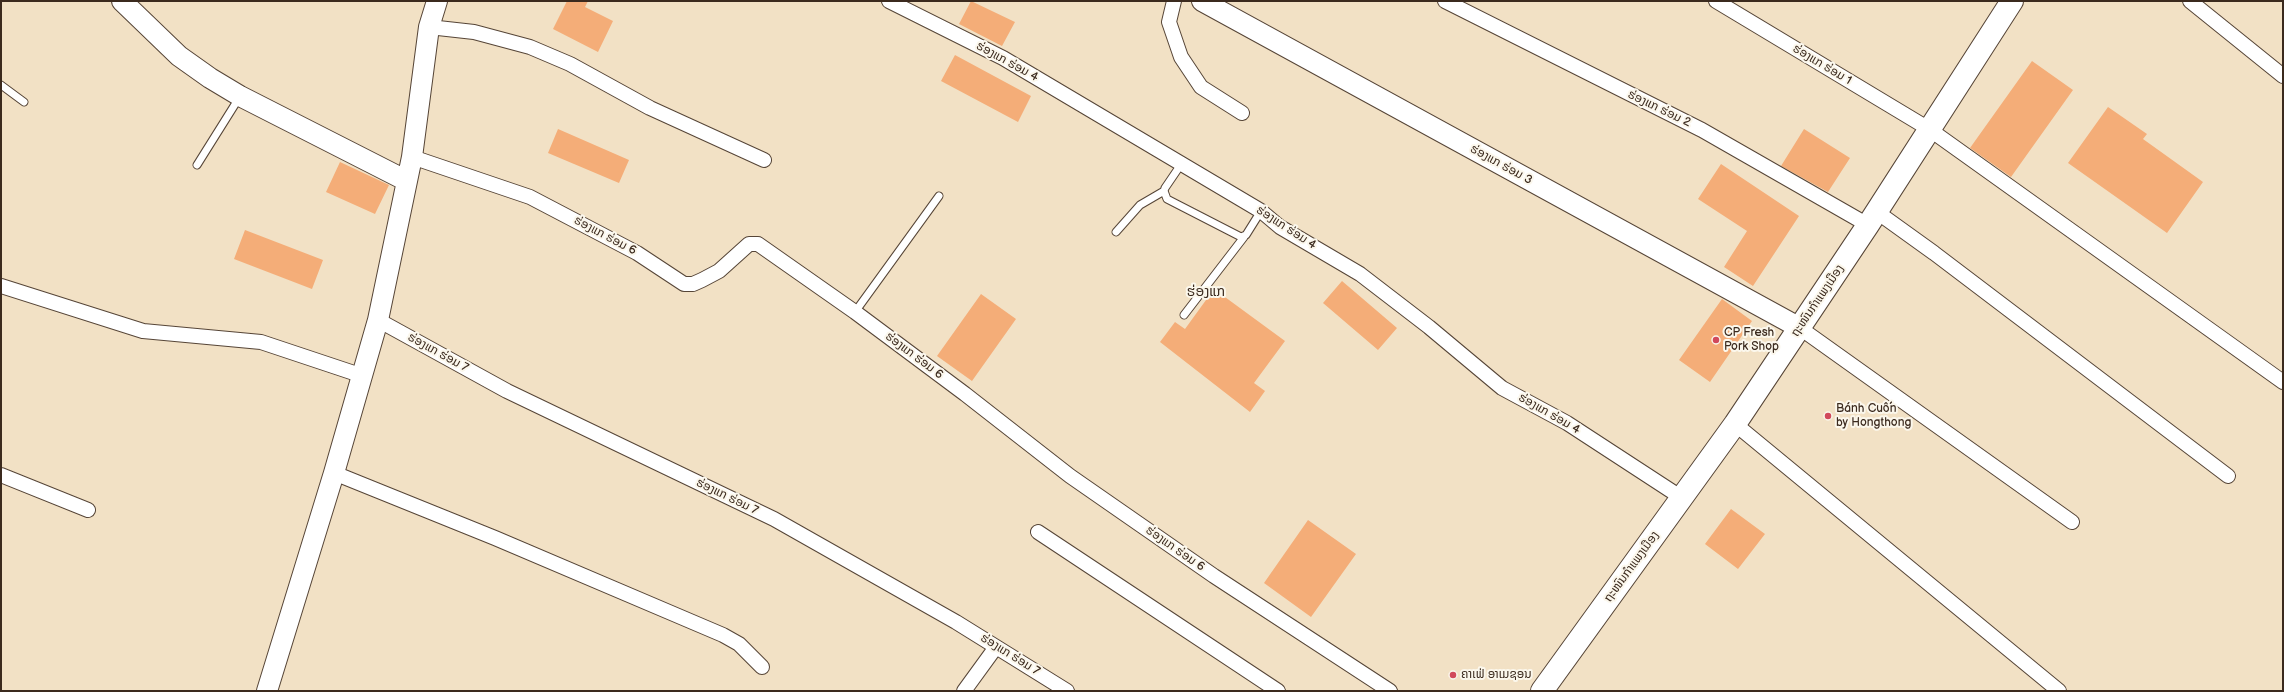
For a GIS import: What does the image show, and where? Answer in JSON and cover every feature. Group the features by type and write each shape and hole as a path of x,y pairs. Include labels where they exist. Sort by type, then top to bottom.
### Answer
{"main road":[{"name":"ຖະໜົນກຳແພງເມືອງ","path":"1547,687 1735,424 1872,219 2012,1"}],"street":[{"path":"122,1 179,56 240,96 407,181"},
{"path":"270,690 363,376 378,320 412,158 429,27 437,1"},
{"name":"ຮ່ອງແກ ຮ່ອມ 4","path":"890,1 1003,58 1261,211 1280,227 1360,274 1429,327 1502,388 1567,423 1682,498"},
{"path":"1174,1 1168,22 1181,57 1200,87 1242,113"},
{"name":"ຮ່ອງແກ ຮ່ອມ 3","path":"1202,1 1800,328"},
{"name":"ຮ່ອງແກ ຮ່ອມ 2","path":"1445,1 1702,130 1872,219 1940,258 2228,476"},
{"name":"ຮ່ອງແກ ຮ່ອມ 1","path":"1716,1 1929,129 2243,355 2283,382"},
{"path":"2190,1 2283,76"},
{"path":"429,27 474,32 530,46 570,64 650,108 764,160"},
{"name":"ຮ່ອງແກ ຮ່ອມ 6","path":"412,158 530,196 637,253 684,284 693,284 719,271 749,244 758,244 855,312 965,394 1070,476 1214,576 1390,691"},
{"path":"1,286 143,331 261,342 363,376"},
{"name":"ຮ່ອງແກ ຮ່ອມ 7","path":"378,320 507,391 774,519 996,647 1068,691"},
{"path":"1800,328 2072,522"},
{"path":"1735,424 2059,691"},
{"path":"334,473 495,538 723,635 739,644 762,667"},
{"path":"1,475 88,510"},
{"path":"1038,532 1278,691"},
{"path":"964,691 996,647"}],"lane":[{"path":"1,85 24,102"},
{"path":"197,165 240,96"},
{"path":"1116,232 1140,205 1164,191 1182,163"},
{"path":"1164,191 1168,199 1244,237"},
{"path":"855,312 939,196"},
{"path":"1184,315 1244,237 1261,211"}],"building":[{"path":"567,1 588,1 585,7 613,21 598,52 553,29"},
{"path":"971,1 1015,22 1002,46 959,24"},
{"path":"955,55 1031,96 1018,122 941,81"},
{"path":"2032,61 2073,90 2011,177 1970,148"},
{"path":"2108,107 2147,134 2143,139 2203,182 2167,233 2068,163"},
{"path":"558,129 629,160 619,183 548,153"},
{"path":"1804,129 1850,158 1828,192 1781,166"},
{"path":"340,162 389,185 375,214 326,192"},
{"path":"1721,164 1799,216 1753,286 1724,267 1747,231 1698,199"},
{"path":"245,230 323,260 312,289 234,259"},
{"path":"1342,281 1397,328 1378,350 1323,303"},
{"path":"1214,289 1285,341 1254,383 1265,391 1250,412 1160,342 1175,322 1185,329"},
{"path":"981,294 1016,319 972,381 937,356"},
{"name":"CP Fresh Pork Shop","path":"1722,299 1752,321 1710,382 1679,360"},
{"path":"1731,509 1765,534 1738,569 1705,544"},
{"path":"1308,520 1356,554 1311,617 1264,583"}],"place":[{"name":"CP Fresh Pork Shop","path":"1716,340"},
{"name":"Bánh Cuốn by Hongthong","path":"1828,416"},
{"name":"ຄາເຟ່ ອາເມຊອນ","path":"1453,675"}],"district":[{"name":"ຮ່ອງແກ","path":"1206,292"}]}
